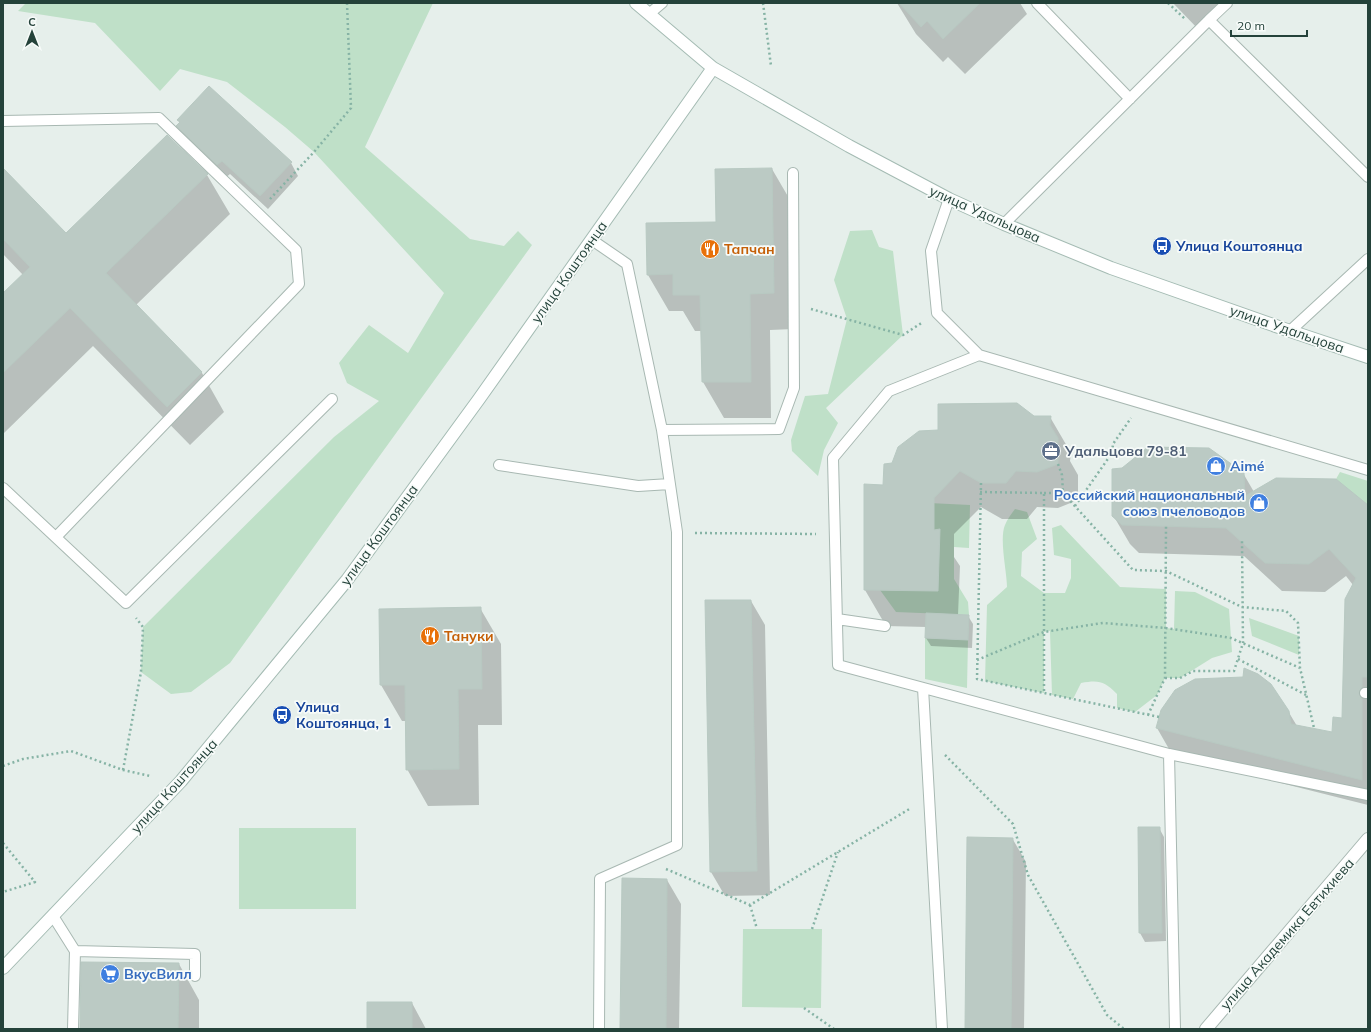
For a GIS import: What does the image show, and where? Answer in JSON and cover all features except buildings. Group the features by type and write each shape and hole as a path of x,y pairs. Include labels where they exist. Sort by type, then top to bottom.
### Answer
{"street":[{"name":"улица Удальцова","path":"636,3 713,68 863,154 949,199 1004,224 1111,268 1368,357"},
{"name":"улица Коштоянца","path":"3,968 188,773 347,580 592,240 713,68"},
{"name":"улица Академика Евтихиева","path":"1206,1029 1368,840"}],"lane":[{"path":"650,14 662,3"},
{"path":"1037,3 1130,99"},
{"path":"1004,224 1227,3"},
{"path":"1210,20 1368,177"},
{"path":"3,121 159,118 296,250 299,284 56,537"},
{"path":"662,430 779,429 794,388 793,173"},
{"path":"949,199 931,251 937,313 979,356 1368,470"},
{"path":"592,240 627,264 662,430 677,532 677,845 600,879 599,1029"},
{"path":"1290,331 1368,259"},
{"path":"979,356 889,391 833,458 838,665 1169,754 1368,795"},
{"path":"3,488 126,603 332,399"},
{"path":"499,465 638,486 670,484"},
{"path":"837,620 885,626"},
{"path":"923,688 942,1029"},
{"path":"1169,754 1175,1029"},
{"path":"53,916 75,951 73,1029"},
{"path":"75,951 195,954 195,976"}],"path":[{"path":"257,213 314,152 351,108 347,3"},
{"path":"763,3 770,66"},
{"path":"1168,3 1198,32"},
{"path":"794,304 904,335 937,313"},
{"path":"1075,506 1112,453 1113,444 1141,403"},
{"path":"1058,464 1062,475 1063,492 1133,570 1166,571 1242,607 1286,611 1298,623 1300,668 1314,728"},
{"path":"981,483 977,679 1159,717"},
{"path":"980,492 1063,492"},
{"path":"1044,492 1044,693"},
{"path":"1148,715 1165,678 1166,526"},
{"path":"677,532 835,535"},
{"path":"1165,678 1180,678 1194,671 1234,670 1243,643 1242,542"},
{"path":"123,770 141,672 143,628 126,603"},
{"path":"977,660 1044,632 1103,623 1166,628 1231,638 1300,668"},
{"path":"1238,659 1306,695"},
{"path":"926,735 1013,824 1028,875 1107,1016 1124,1029"},
{"path":"3,766 23,759 71,751 123,770 150,776"},
{"path":"750,905 929,797"},
{"path":"3,843 35,882 3,892"},
{"path":"812,929 838,852"},
{"path":"643,859 750,905"},
{"path":"750,905 757,929"},
{"path":"804,1008 834,1029"}],"green space":[{"path":"26,3 433,3 365,147 470,239 504,246 518,231 532,245 230,663 191,692 171,694 141,672 143,627 334,437 379,401 347,383 339,363 369,325 408,353 444,293 314,152 285,127 227,82 180,69 160,91 95,23 18,11"},
{"path":"872,230 879,247 893,251 903,335 826,408 838,423 824,450 818,476 792,451 791,440 805,396 828,394 847,319 834,280 850,231"},
{"path":"1340,472 1368,481 1368,512 1336,479"},
{"path":"929,503 970,505 969,548 954,547 954,579 968,602 969,615 896,612 880,590 937,591 940,530 934,530"},
{"path":"1015,509 1027,512 1037,539 1022,552 1021,576 1044,593 1065,593 1071,578 1071,559 1054,555 1052,528 1061,525 1120,587 1166,589 1166,628 1174,629 1175,591 1195,592 1229,609 1232,652 1212,658 1180,678 1165,678 1157,695 1135,712 1117,708 1117,694 1101,682 1081,683 1073,699 1052,695 1050,631 1044,632 1044,693 985,681 987,605 1007,587 1003,531 1007,521"},
{"path":"1249,618 1299,636 1299,655 1252,636"},
{"path":"925,638 968,640 967,688 925,679"},
{"path":"239,828 356,828 356,909 239,909"},
{"path":"743,929 822,929 821,1008 742,1007"}],"place":[{"name":"Улица Коштоянца","path":"1162,246"},
{"name":"Тапчан","path":"710,249"},
{"name":"Удальцова 79-81","path":"1051,451"},
{"name":"Aimé","path":"1216,466"},
{"name":"Российский национальный союз пчеловодов","path":"1259,503"},
{"name":"Тануки","path":"430,636"},
{"name":"Улица Коштоянца, 1","path":"282,715"},
{"name":"ВкусВилл","path":"110,974"}]}
